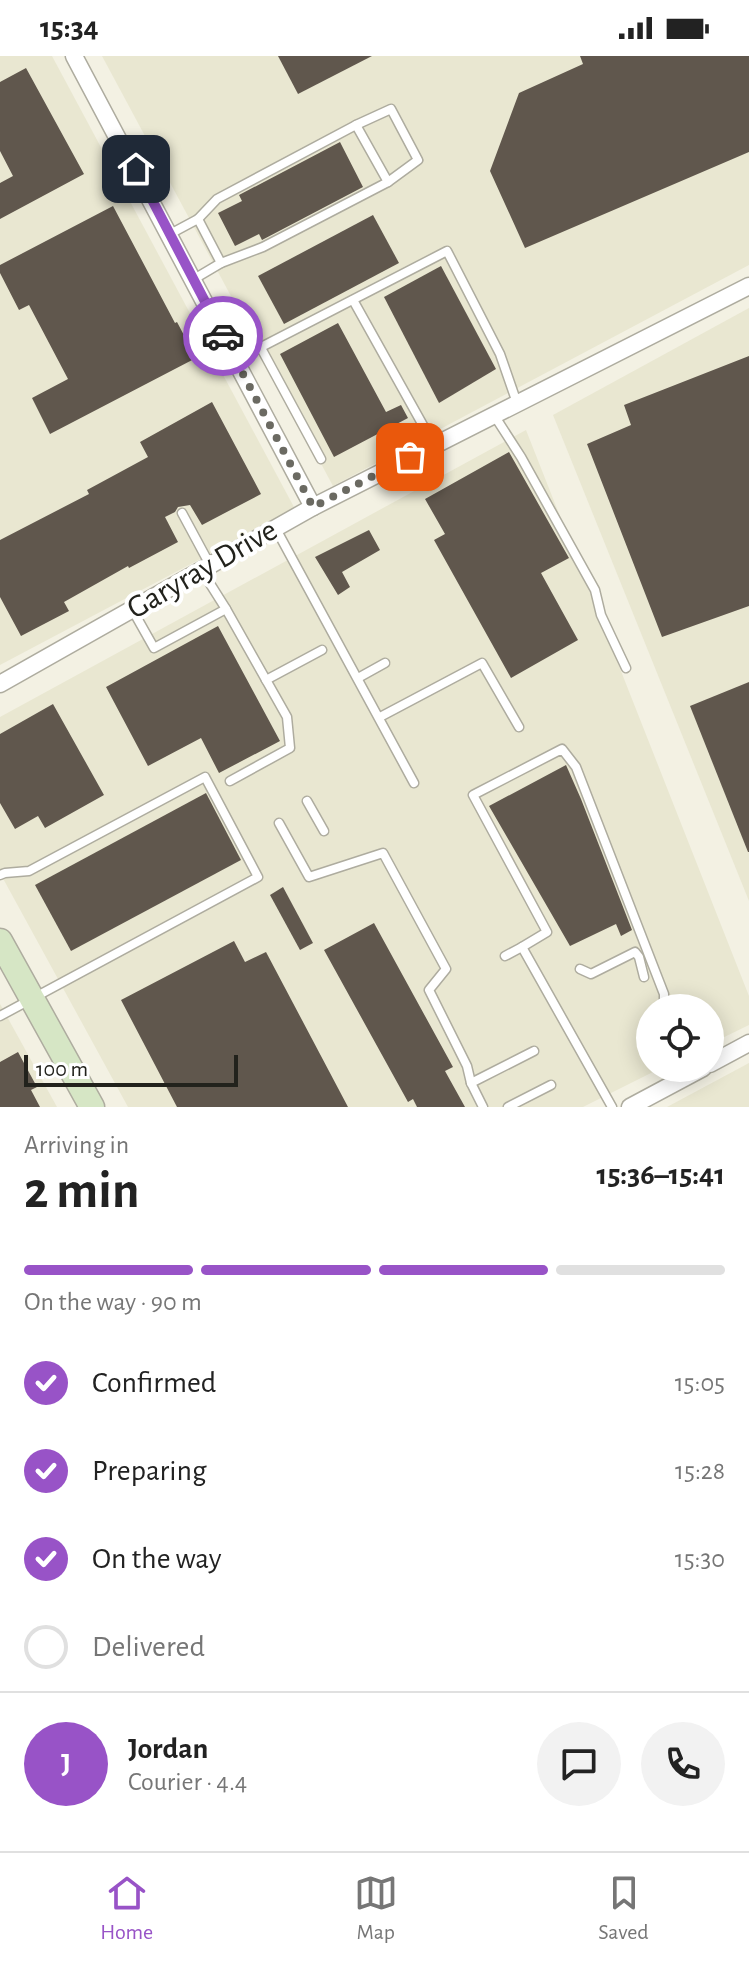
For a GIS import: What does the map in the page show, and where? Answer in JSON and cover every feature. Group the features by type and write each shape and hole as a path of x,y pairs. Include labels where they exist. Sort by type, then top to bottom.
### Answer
{"street":[{"path":"74,56 313,507"},
{"name":"Garyray Drive","path":"0,684 313,507 749,286"},
{"path":"0,941 92,1107"},
{"path":"724,1056 749,1043"},
{"path":"630,1107 676,1082"}],"lane":[{"path":"170,234 198,219 217,199 391,109 418,160 388,182 194,279"},
{"path":"356,125 388,182"},
{"path":"198,219 221,263"},
{"path":"236,360 447,251 500,354 517,403"},
{"path":"353,300 434,445"},
{"path":"261,348 321,459"},
{"path":"494,414 595,590 601,615 626,668"},
{"path":"182,513 226,609 287,717 290,748 230,781"},
{"path":"275,528 414,783"},
{"path":"132,609 154,648 226,609"},
{"path":"266,680 322,650"},
{"path":"358,678 385,663"},
{"path":"380,717 482,663 519,727"},
{"path":"505,956 547,932 473,795 562,749 576,767 664,994"},
{"path":"0,875 29,871 205,777 258,877 0,1016"},
{"path":"307,801 324,831"},
{"path":"279,823 309,877 383,853 446,969 429,990 467,1066 471,1083 483,1107"},
{"path":"522,947 612,1107"},
{"path":"580,969 591,974 635,952 644,977"},
{"path":"471,1083 534,1051"},
{"path":"508,1107 551,1085"}],"shaded area":[{"path":"0,56 52,56 295,509 0,665"},
{"path":"102,56 749,56 749,265 333,486"},
{"path":"749,308 749,901 553,415"},
{"path":"526,430 749,996 749,1025 724,1037 724,994 636,994 636,1080 583,1107 128,1107 0,873 0,717"},
{"path":"0,1004 57,1107 0,1107"},
{"path":"749,1063 749,1107 667,1107 714,1082 724,1082 724,1076"}],"building":[{"path":"278,56 372,56 298,94"},
{"path":"580,56 749,56 749,152 525,248 490,171 519,93 583,64"},
{"path":"26,68 84,174 0,219 0,183 13,176 0,151 0,82"},
{"path":"340,142 363,187 262,240 259,234 235,246 218,213 242,201 239,195"},
{"path":"113,206 196,358 50,434 32,398 68,379 29,305 19,310 0,273 0,265"},
{"path":"373,215 399,263 284,324 258,276"},
{"path":"441,266 496,369 439,403 384,297"},
{"path":"338,323 386,412 401,405 408,418 334,457 280,354"},
{"path":"749,356 749,606 662,637 587,444 631,425 624,405"},
{"path":"212,402 261,494 202,525 190,505 178,507 165,517 178,542 64,602 69,611 21,636 0,597 0,540 89,494 87,490 148,457 140,442"},
{"path":"509,452 569,558 541,573 578,640 511,678 434,540 445,534 425,499"},
{"path":"369,530 380,550 342,572 350,587 338,595 315,557"},
{"path":"218,626 280,741 219,773 201,738 148,766 106,687"},
{"path":"749,682 749,852 748,852 690,706"},
{"path":"53,704 104,795 45,828 38,816 15,829 0,803 0,734"},
{"path":"566,765 632,930 621,936 616,924 570,946 489,806"},
{"path":"206,793 241,860 71,951 35,885"},
{"path":"283,887 313,943 300,950 270,895"},
{"path":"374,923 453,1067 445,1071 465,1107 417,1107 413,1099 408,1102 324,950"},
{"path":"234,941 245,962 266,952 348,1107 177,1107 121,1000"},
{"path":"18,1052 37,1087 31,1090 40,1107 0,1107 0,1062"}],"way so far":[{"path":"223,336 313,507 410,457"}],"route":[{"path":"136,169 223,336"}]}
